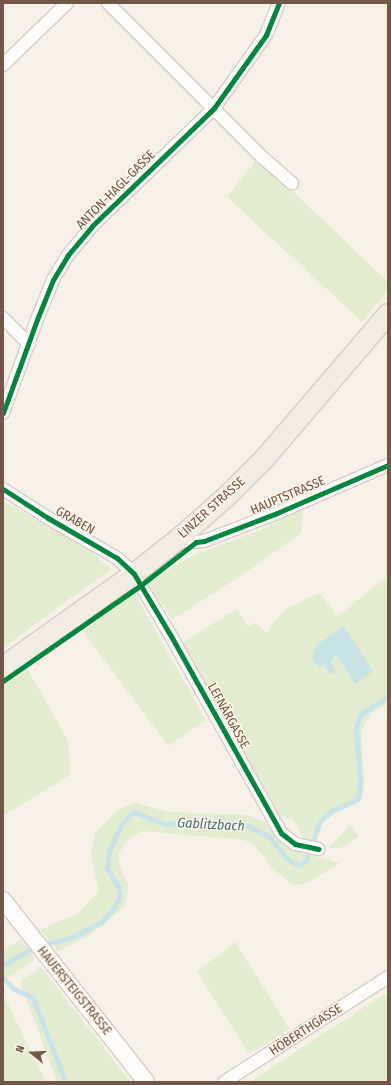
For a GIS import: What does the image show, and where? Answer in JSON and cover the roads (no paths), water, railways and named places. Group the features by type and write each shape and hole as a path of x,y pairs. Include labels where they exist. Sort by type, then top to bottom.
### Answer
{"main road":[{"name":"LINZER STRASSE","path":"3,667 134,574 177,540 227,496 266,457 388,314"}],"street":[{"path":"3,65 67,3"},
{"path":"108,3 262,157 292,183"},
{"name":"ANTON-HAGL-GASSE","path":"3,413 53,280 68,255 92,226 214,108 266,35 279,3"},
{"path":"3,318 30,344"},
{"name":"HAUPTSTRASSE","path":"177,540 196,542 204,541 277,513 388,465"},
{"name":"GRABEN","path":"3,489 48,518 118,558 134,574"},
{"name":"LEFNÄRGASSE","path":"134,574 175,643 281,833 295,844 318,850"},
{"name":"HAUERSTEIGSTRASSE","path":"3,900 24,929 146,1082"},
{"name":"HÖBERTHGASSE","path":"224,1082 388,977"}],"water":[{"path":"344,626 373,671 355,684 336,656 332,658 331,662 335,672 330,674 323,665 319,668 312,659 316,645"}],"waterway":[{"name":"Gablitzbach","path":"43,945 72,937 102,922 115,906 119,898 119,888 107,869 109,851 122,823 134,812 165,824 186,821 237,823 246,825 270,837 288,859 296,864 300,865 306,861 320,821 333,810 358,799 360,782 356,729 358,720 362,713 388,697"},
{"name":"Gablitzbach","path":"3,965 36,947"},
{"path":"3,977 14,989 33,997 66,1082"}]}
